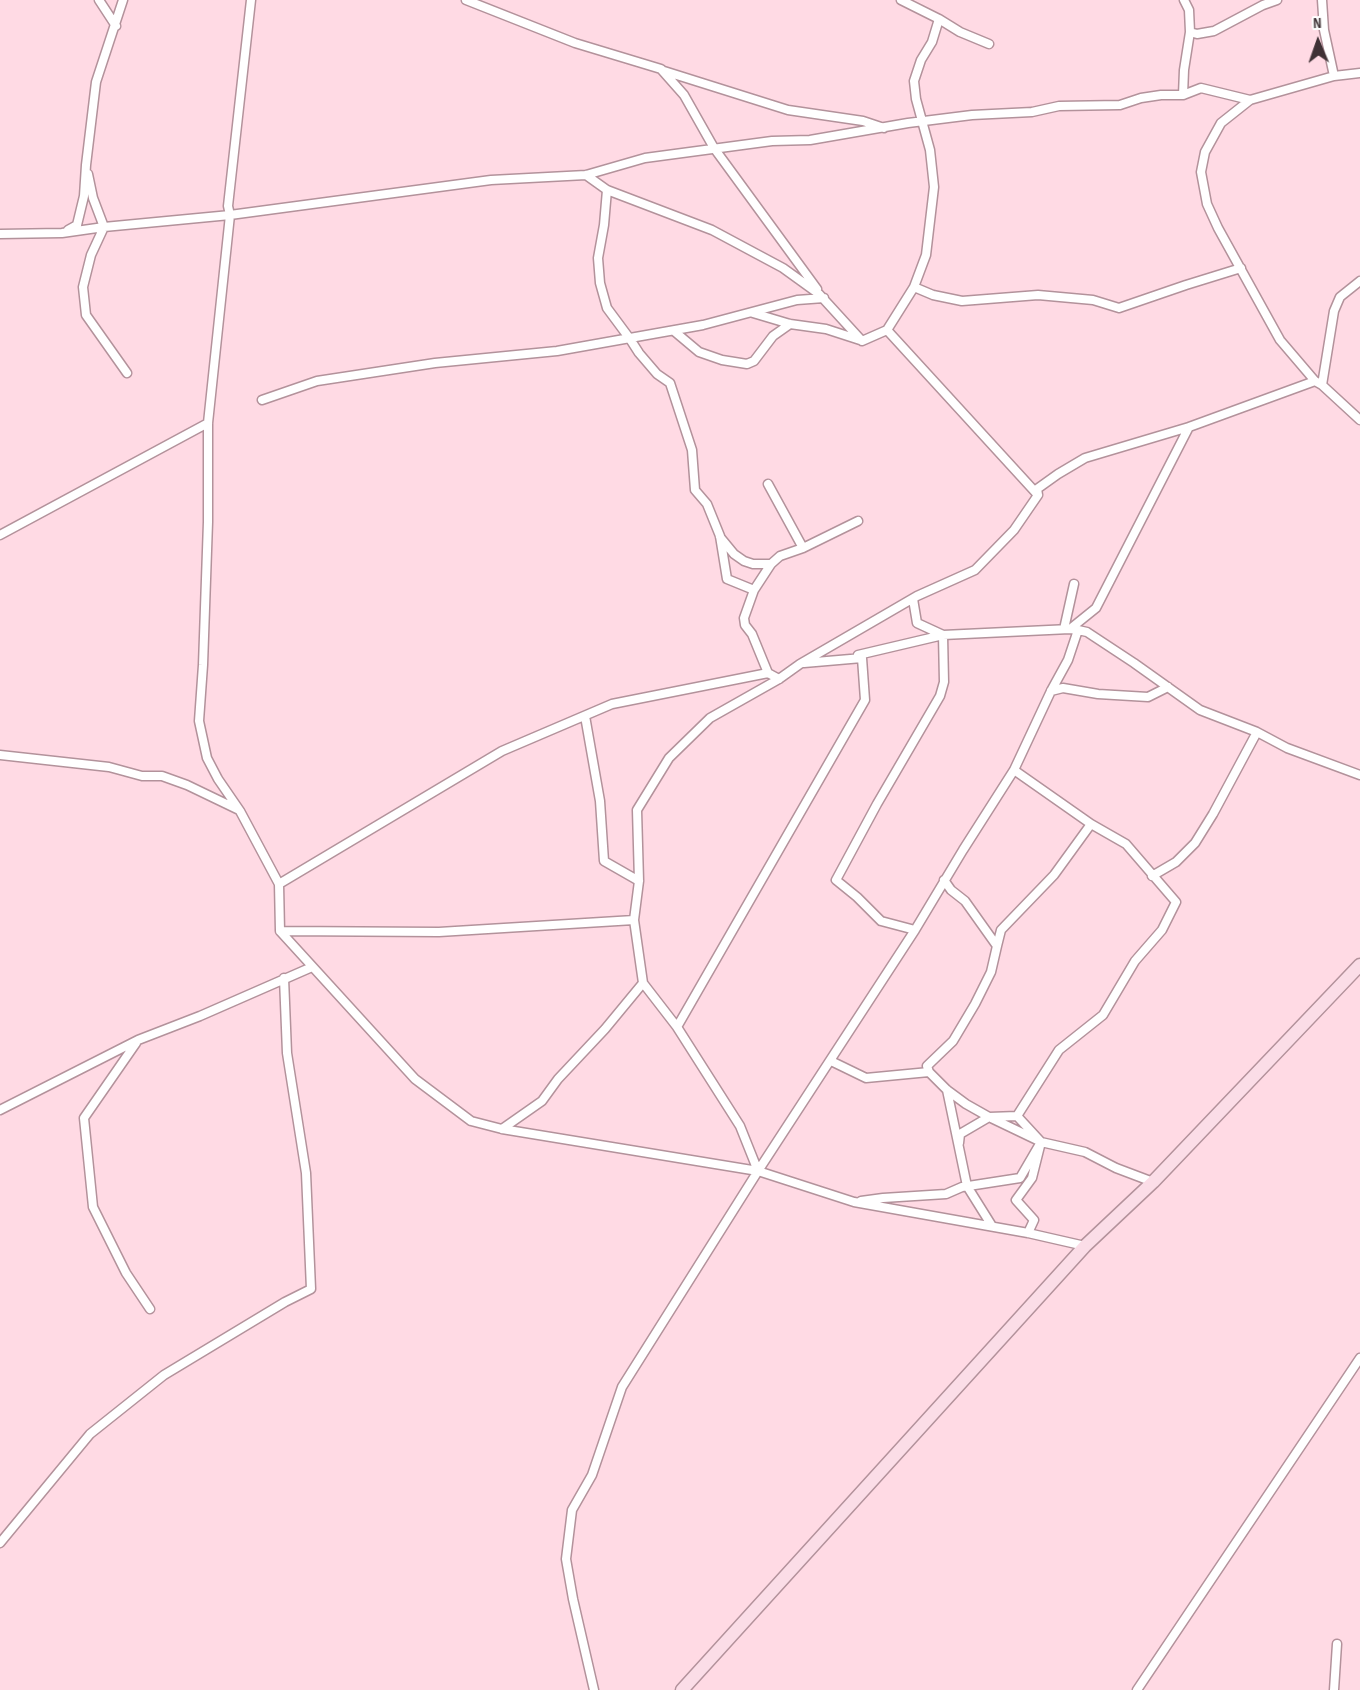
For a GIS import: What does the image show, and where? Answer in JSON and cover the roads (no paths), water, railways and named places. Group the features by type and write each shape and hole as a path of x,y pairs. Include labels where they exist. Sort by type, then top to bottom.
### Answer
{"street":[{"path":"99,0 116,26"},
{"path":"62,233 77,225 84,196 96,82 123,0"},
{"path":"251,0 228,206 230,215 208,423 207,534 199,721 207,758 240,811 279,884 280,931 415,1079 471,1121 502,1129 758,1171 854,1202 992,1226 1085,1246"},
{"path":"466,0 574,43 788,110 863,121 884,128"},
{"path":"901,0 960,32 989,44"},
{"path":"1183,95 1190,32 1189,10 1184,0"},
{"path":"1190,32 1197,34 1214,30 1277,0"},
{"path":"1322,0 1324,30 1334,76"},
{"path":"753,312 790,324 826,329 862,340 887,330 914,287 926,255 934,188 930,150 914,81 921,60 932,42 939,19"},
{"path":"661,69 684,95 714,148 824,298 862,340"},
{"path":"1360,73 1334,76 1250,100 1221,123 1204,152 1201,172 1207,204 1218,228 1280,340 1318,383 1360,420"},
{"path":"0,234 62,233 230,215 490,180 586,175 645,158 714,148 772,141 810,140 972,115 1032,112 1059,106 1120,105 1151,96 1183,95 1201,88 1250,100"},
{"path":"86,165 93,198 104,227 91,255 83,286 86,315 127,373"},
{"path":"586,175 607,190 712,230 783,268 824,298"},
{"path":"607,190 598,258 600,283 607,308 639,353 670,384 692,450 695,490 707,504 720,536 727,579 754,590"},
{"path":"914,287 933,295 962,301 1038,295 1093,300 1119,308 1241,268"},
{"path":"1318,383 1334,311 1340,297 1360,281"},
{"path":"262,400 317,381 435,363 557,351 674,331 797,300 824,298"},
{"path":"674,331 699,352 722,360 747,364 758,355 773,336 790,324"},
{"path":"887,330 1038,495"},
{"path":"758,1171 740,1126 677,1027 643,983 634,920 639,881 637,810 669,758 710,718 779,680 800,663 914,599 975,570 1014,530 1038,495 1037,489 1085,458 1189,427 1318,383"},
{"path":"0,536 208,423"},
{"path":"1071,629 1096,608 1189,427"},
{"path":"768,484 803,548"},
{"path":"779,680 768,673 752,634 745,625 744,618 754,590 771,564 780,556 803,548 858,521"},
{"path":"720,536 734,554 744,561 753,564 771,564"},
{"path":"594,1690 566,1559 572,1509 592,1475 622,1387 758,1171 915,930 1014,770 1068,660 1074,584"},
{"path":"914,599 917,623 943,635"},
{"path":"677,1027 865,700 862,658 858,655 943,635 1071,629 1087,632 1200,710 1257,732 1287,748 1360,775"},
{"path":"915,930 881,921 836,880 940,696 944,682 943,635"},
{"path":"800,663 862,658"},
{"path":"279,884 502,751 612,704 768,673"},
{"path":"1051,691 1063,688 1098,694 1148,697 1168,687"},
{"path":"585,716 600,801 604,861 639,881"},
{"path":"1152,876 1176,862 1195,843 1214,814 1257,732"},
{"path":"0,755 109,767 142,776 162,776 187,785 240,811"},
{"path":"1014,770 1091,824 1126,844 1176,902 1162,930 1135,961 1103,1015 1059,1050 1017,1116"},
{"path":"1091,824 1054,875 1001,930 991,972 975,1004 953,1041 927,1066 929,1072 947,1090 989,1117 1041,1142 1085,1152 1116,1168 1153,1182"},
{"path":"944,880 951,890 965,901 997,946"},
{"path":"280,931 439,932 634,920"},
{"path":"682,1690 1085,1246 1153,1182 1360,965"},
{"path":"0,1110 138,1040 200,1016 312,967"},
{"path":"0,1543 90,1434 165,1375 311,1288 306,1173 287,1053 284,978"},
{"path":"502,1129 542,1101 558,1078 605,1029 643,983"},
{"path":"138,1040 84,1118 93,1207 126,1273 150,1309"},
{"path":"831,1061 866,1078 929,1072"},
{"path":"947,1090 967,1186 992,1226"},
{"path":"958,1150 960,1134 989,1117 1017,1116 1041,1142"},
{"path":"854,1202 946,1194 967,1186 1020,1178 1041,1142"},
{"path":"1028,1233 1034,1220 1016,1200 1032,1178 1041,1142"},
{"path":"1137,1690 1360,1358"},
{"path":"1334,1690 1337,1644"}]}
